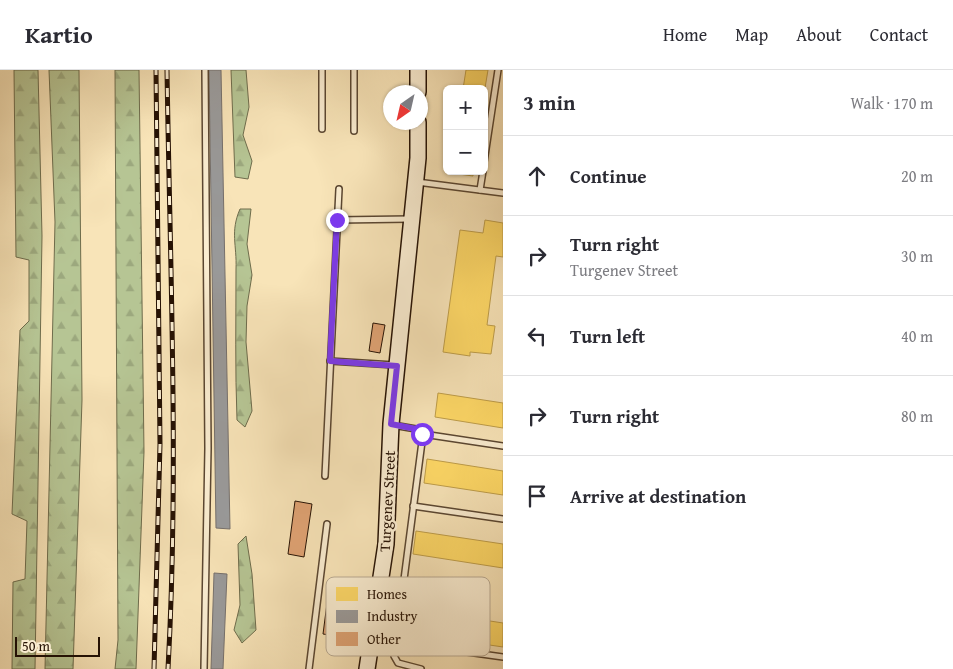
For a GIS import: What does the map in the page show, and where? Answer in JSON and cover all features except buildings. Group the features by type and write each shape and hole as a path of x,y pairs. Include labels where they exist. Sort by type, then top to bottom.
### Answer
{"main road":[{"path":"418,70 418,85"},
{"name":"Turgenev Street","path":"381,577 386,544 391,424 415,182 418,130"},
{"name":"Turgenev Street","path":"366,669 368,656"}],"lane":[{"path":"204,70 208,448 204,669"},
{"path":"322,70 322,128"},
{"path":"354,70 354,131"},
{"path":"488,136 498,70"},
{"path":"480,190 482,175"},
{"path":"415,182 503,193"},
{"path":"325,476 338,189"},
{"path":"337,220 411,219"},
{"path":"330,361 397,366"},
{"path":"391,424 416,429 422,434 503,446"},
{"path":"404,577 422,434"},
{"path":"413,506 503,519"},
{"path":"309,669 328,524"},
{"path":"490,655 503,657"},
{"path":"394,656 398,663 420,669"}],"green space":[{"path":"14,70 38,70 42,236 35,669 12,669 13,582 25,579 27,521 12,514 20,330 29,321 29,260 16,257"},
{"path":"49,70 79,70 82,400 73,669 45,669 55,222"},
{"path":"115,70 139,70 144,452 136,669 115,669 118,640"},
{"path":"231,70 246,70 249,107 243,135 252,161 248,179 235,177"},
{"path":"240,209 251,209 247,244 252,275 247,306 246,342 252,411 245,427 237,420 236,401 235,225"},
{"path":"246,536 252,574 256,630 242,643 234,630 240,605 238,544"}],"railway":[{"path":"154,669 160,444 156,70"},
{"path":"167,70 173,444 173,519 168,669"}],"route":[{"path":"337,220 330,361 397,366 391,424 416,429 422,434"}]}
